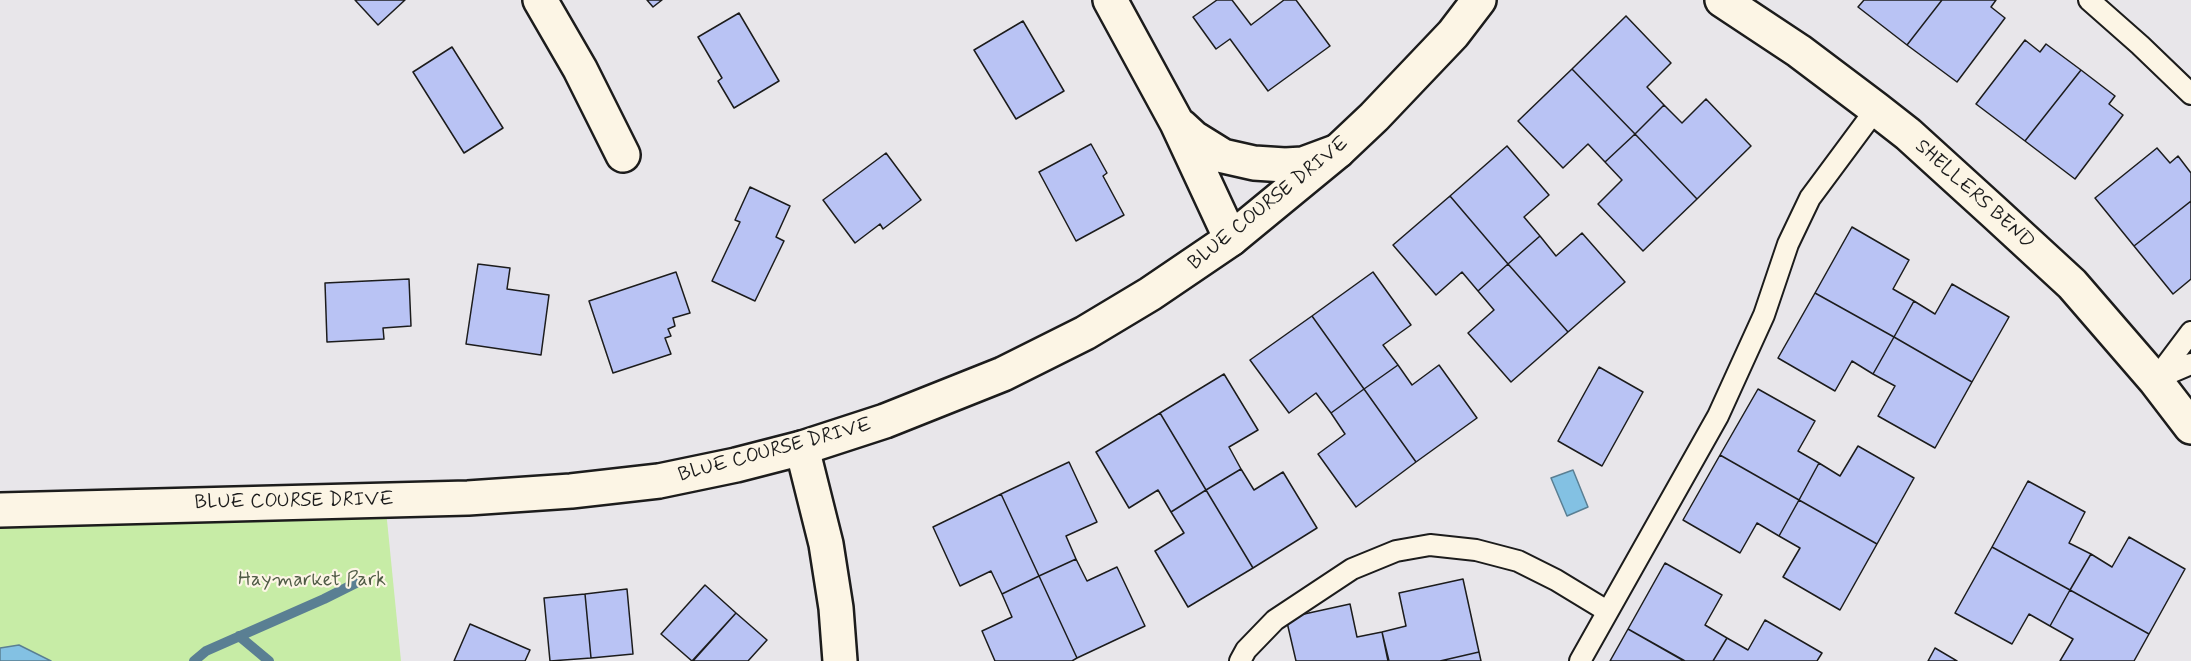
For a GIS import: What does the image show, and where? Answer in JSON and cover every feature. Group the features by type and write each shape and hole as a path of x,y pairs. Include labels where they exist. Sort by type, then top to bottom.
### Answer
{"main road":[{"path":"540,0 580,69 623,155"},
{"path":"1110,0 1177,123 1232,239"},
{"name":"BLUE COURSE DRIVE","path":"0,510 468,498 571,491 659,481 736,465 802,448 885,421 1003,374 1085,333 1150,294 1232,239 1338,151 1374,117 1446,41 1479,0"},
{"name":"SHELLERS BEND","path":"1722,0 1799,51 1908,134 2072,284 2191,427"},
{"path":"1177,123 1194,138 1223,156 1248,162 1303,164 1338,151"},
{"path":"802,448 826,544 836,608 840,661"}],"lane":[{"path":"2092,1 2191,94"},
{"path":"1580,661 1718,416 1764,315 1788,244 1810,198 1876,109"},
{"path":"2154,380 2191,332"},
{"path":"2154,380 2191,364"},
{"path":"1240,661 1246,650 1275,620 1352,569 1396,550 1430,545 1476,550 1518,561 1556,580 1607,611"}],"green space":[{"name":"Haymarket Park","path":"385,500 401,661 0,661 0,510"}],"water":[{"path":"1573,470 1588,507 1567,516 1551,478"},
{"path":"19,645 51,661 0,661 0,648"}],"building":[{"path":"355,0 405,0 378,25"},
{"path":"647,0 662,0 653,7"},
{"path":"1217,0 1232,0 1251,25 1284,0 1296,0 1330,46 1268,91 1230,39 1216,49 1193,17"},
{"path":"1864,0 1942,0 1907,45 1858,7"},
{"path":"1942,0 1996,0 1991,7 2005,18 1957,82 1907,45"},
{"path":"739,13 779,81 734,108 718,81 722,78 698,37"},
{"path":"1626,16 1671,63 1647,87 1664,105 1635,134 1572,69"},
{"path":"1023,21 1064,91 1016,119 974,50"},
{"path":"2025,40 2040,52 2046,44 2081,70 2025,141 1976,104"},
{"path":"452,47 503,128 464,153 413,72"},
{"path":"1572,69 1635,134 1605,162 1588,144 1563,168 1518,121"},
{"path":"2081,70 2115,96 2109,104 2123,115 2075,179 2025,141"},
{"path":"1706,99 1751,146 1697,199 1635,134 1664,105 1682,123"},
{"path":"1635,134 1697,199 1643,251 1598,204 1622,180 1605,162"},
{"path":"1091,144 1107,173 1103,176 1124,215 1076,241 1039,172"},
{"path":"1507,146 1549,195 1524,217 1540,236 1508,264 1450,196"},
{"path":"2157,148 2170,163 2178,156 2191,173 2191,201 2134,246 2095,198"},
{"path":"886,153 921,200 883,229 880,224 855,243 823,200"},
{"path":"750,187 790,206 776,237 784,241 755,301 712,281 740,222 735,220"},
{"path":"1450,196 1508,264 1478,291 1462,272 1436,295 1393,245"},
{"path":"2191,201 2191,279 2173,294 2134,246"},
{"path":"1852,227 1909,260 1893,289 1914,301 1894,337 1815,293"},
{"path":"1582,233 1625,282 1568,332 1508,264 1540,236 1556,256"},
{"path":"478,264 510,268 507,289 549,295 541,355 466,344"},
{"path":"1508,264 1568,332 1511,382 1468,333 1494,310 1478,291"},
{"path":"676,272 690,313 673,318 675,326 668,329 671,336 665,338 671,354 613,373 589,301"},
{"path":"1373,272 1411,325 1383,345 1398,365 1364,389 1312,316"},
{"path":"409,279 411,326 383,328 384,339 327,342 325,283"},
{"path":"1952,284 2009,317 1972,382 1894,337 1914,301 1935,314"},
{"path":"1815,293 1894,337 1873,374 1852,361 1835,391 1778,358"},
{"path":"1312,316 1364,389 1331,413 1316,393 1289,413 1250,360"},
{"path":"1894,337 1972,382 1935,448 1878,416 1895,386 1873,374"},
{"path":"1398,365 1412,385 1439,365 1477,418 1416,462 1364,389"},
{"path":"1599,367 1643,392 1602,466 1558,441"},
{"path":"1224,374 1258,430 1229,447 1241,469 1206,490 1160,413"},
{"path":"1364,389 1416,462 1356,507 1318,454 1345,434 1331,413"},
{"path":"1758,389 1815,421 1798,451 1819,463 1799,500 1720,455"},
{"path":"1160,413 1206,490 1171,512 1158,490 1129,508 1096,452"},
{"path":"1858,446 1914,478 1877,544 1799,500 1819,463 1840,476"},
{"path":"1720,455 1799,500 1779,536 1757,523 1740,553 1683,520"},
{"path":"1069,462 1097,522 1066,536 1076,559 1039,576 1001,494"},
{"path":"1241,469 1254,490 1283,472 1317,528 1253,568 1206,490"},
{"path":"2028,481 2085,512 2069,543 2091,554 2070,590 1992,547"},
{"path":"1206,490 1253,568 1188,607 1155,551 1184,533 1171,512"},
{"path":"1001,494 1039,576 1002,594 991,571 960,586 933,527"},
{"path":"1799,500 1877,544 1840,610 1783,577 1800,548 1779,536"},
{"path":"2129,537 2185,569 2149,634 2070,590 2091,554 2112,567"},
{"path":"1992,547 2070,590 2050,626 2029,614 2012,644 1955,613"},
{"path":"1076,559 1087,581 1117,567 1145,626 1077,658 1039,576"},
{"path":"1665,563 1722,595 1705,625 1727,638 1713,661 1685,661 1628,629"},
{"path":"1039,576 1077,658 1072,661 995,661 982,631 1012,617 1002,594"},
{"path":"1463,579 1479,652 1440,661 1389,661 1382,632 1406,626 1399,593"},
{"path":"705,585 736,613 692,661 661,634"},
{"path":"627,589 633,654 591,658 585,594"},
{"path":"2070,590 2149,634 2134,661 2060,661 2073,639 2050,626"},
{"path":"585,594 591,658 550,661 544,598"},
{"path":"1350,604 1357,637 1382,632 1388,661 1296,661 1286,618"},
{"path":"736,613 767,640 748,661 693,661"},
{"path":"1765,620 1822,653 1817,661 1713,661 1727,638 1748,650"},
{"path":"470,624 530,650 525,661 454,661"},
{"path":"1628,629 1684,661 1610,661"},
{"path":"1935,648 1957,661 1928,661"},
{"path":"1479,652 1481,661 1440,661"}],"waterway":[{"path":"194,661 206,651 358,582"},
{"path":"239,636 269,661"}]}
